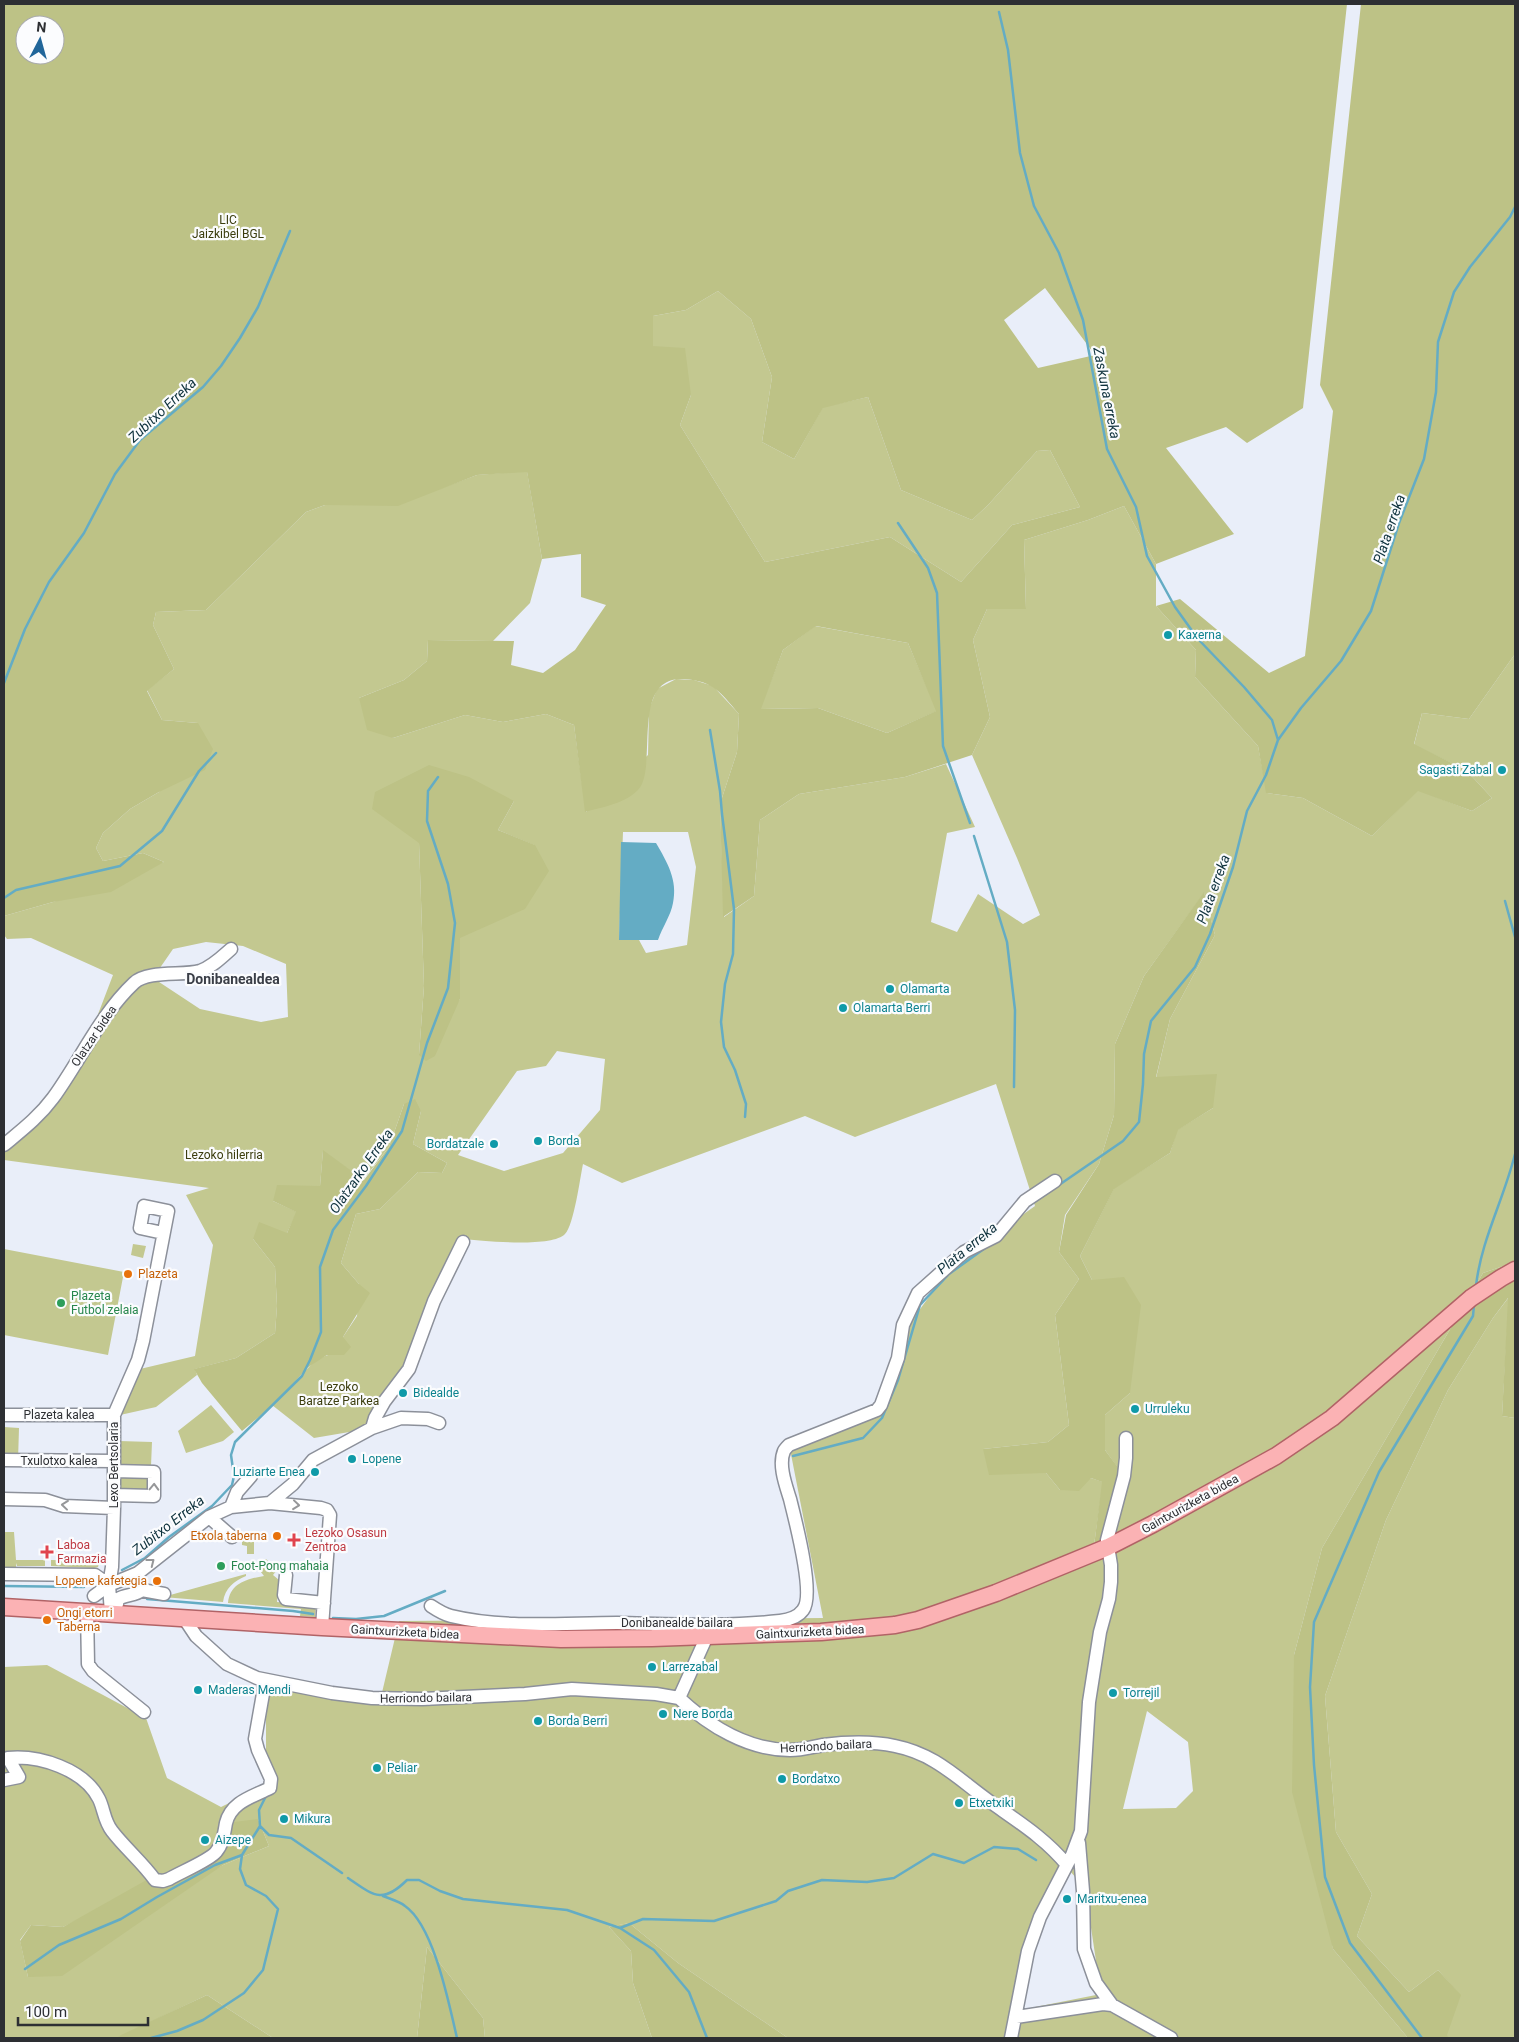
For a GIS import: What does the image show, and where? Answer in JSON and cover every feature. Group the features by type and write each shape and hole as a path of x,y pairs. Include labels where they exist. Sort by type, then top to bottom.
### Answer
{"main road":[{"name":"Gaintxurizketa bidea","path":"4,1607 87,1606 184,1618 561,1639 822,1632 895,1626 996,1593 1108,1547 1260,1466 1324,1424 1472,1298 1515,1270"}],"street":[{"name":"Olatzar bidea","path":"4,1145 32,1123 53,1098 112,1007 135,982 168,973 199,971 208,967 231,949"},
{"name":"Donibanealde bailara","path":"431,1606 439,1612 451,1616 513,1623 698,1624 782,1621 798,1615 805,1608 807,1584 798,1531 782,1464 784,1451 795,1442 877,1410 881,1405 898,1358 903,1325 918,1293 964,1252 996,1236 1025,1201 1055,1181"},
{"name":"Lexo Bertsolaria","path":"111,1608 109,1585 112,1567 114,1502 114,1415 138,1360 163,1233"},
{"path":"372,1428 384,1402 409,1369 434,1301 463,1242"},
{"name":"Plazeta kalea","path":"4,1415 114,1415"},
{"path":"4,1422 20,1422 20,1415"},
{"path":"270,1503 293,1484 313,1460 372,1428 401,1418 428,1419 439,1423"},
{"path":"1011,2038 1028,1951 1046,1904 1079,1840 1081,1831 1089,1702 1100,1632 1109,1599 1111,1582 1111,1565 1107,1540 1126,1458 1126,1438"},
{"name":"Txulotxo kalea","path":"4,1460 114,1466 154,1472 154,1496 114,1502"},
{"path":"231,1507 237,1492 251,1476"},
{"path":"4,1499 45,1500 64,1506 114,1502"},
{"path":"144,1712 88,1664 87,1606 109,1585 138,1573 208,1517 231,1507 248,1504 270,1503 324,1508 328,1512 329,1521 322,1627"},
{"path":"208,1517 232,1537"},
{"path":"4,1574 95,1575 109,1585"},
{"path":"286,1575 284,1596 286,1599 324,1603"},
{"path":"111,1608 117,1604 118,1599 123,1595 137,1594 142,1590 164,1594"},
{"name":"Herriondo bailara","path":"184,1618 196,1636 227,1664 263,1680 332,1693 372,1698 471,1698 572,1688 656,1694 679,1698 703,1718 730,1734 755,1746 767,1749 800,1749 862,1742 896,1746 929,1757 1033,1831 1057,1852 1067,1865"},
{"path":"679,1698 707,1636"},
{"path":"4,1780 19,1777 8,1758 17,1757 60,1766 79,1777 91,1787 98,1798 110,1829 156,1880 168,1879 215,1854 223,1841 227,1820 232,1809 239,1803 270,1788 271,1779 255,1739 264,1688 263,1680"},
{"path":"1079,1840 1083,1891 1084,1949 1096,1983 1112,2005"},
{"path":"1016,2017 1102,2004 1112,2005 1171,2038"}],"green space":[{"name":"LIC Jaizkibel BGL","path":"4,4 1347,4 1303,408 1247,443 1226,427 1166,448 1234,534 1156,564 1124,506 1088,520 1024,540 1026,609 987,609 973,640 990,717 972,755 905,777 799,794 760,820 754,896 723,917 720,804 737,752 739,714 722,694 710,685 684,679 668,681 658,690 652,703 649,719 647,755 642,784 638,790 625,799 609,806 585,812 574,725 546,714 503,722 465,715 393,738 367,730 359,698 404,680 427,661 428,640 514,641 511,665 543,673 575,650 606,605 581,597 581,554 542,559 527,472 477,475 398,506 325,505 306,512 206,610 156,612 153,625 174,669 147,691 162,720 198,723 213,749 205,770 159,792 130,809 103,833 96,848 103,861 143,853 164,862 111,892 53,902 4,916","holes":["1045,288 1095,355 1038,368 1004,320","718,291 751,319 772,377 762,442 794,459 823,408 868,397 901,490 972,520 1037,451 1050,450 1080,507 1012,525 961,582 890,537 765,562 680,425 691,395 685,348 653,346 653,316 686,310","816,626 908,643 936,711 887,733 818,708 761,709 783,650"]},
{"path":"1361,4 1515,4 1515,654 1469,719 1422,713 1414,744 1466,770 1492,798 1472,811 1418,791 1372,836 1303,798 1266,793 1258,746 1195,677 1196,650 1156,606 1180,599 1269,673 1305,656 1333,411 1320,385"},
{"path":"718,291 751,319 772,377 762,442 794,459 823,407 868,397 901,490 972,520 1037,451 1050,450 1080,507 1012,525 961,582 890,537 765,562 680,425 691,395 653,346 653,316 686,310"},
{"path":"527,471 542,559 530,603 493,641 428,640 427,661 404,680 359,698 393,738 465,715 503,722 546,714 574,725 586,812 648,755 649,709 657,689 676,679 694,680 713,686 739,714 737,752 720,804 724,917 754,896 760,820 799,794 905,777 946,764 975,827 947,833 931,922 957,932 978,894 1023,924 1040,915 972,755 990,717 973,640 987,609 1026,609 1024,540 1088,520 1124,506 1156,564 1156,606 1196,650 1195,677 1258,746 1267,793 1303,798 1372,836 1418,790 1472,811 1492,798 1466,770 1414,745 1422,713 1469,719 1515,654 1515,1262 1483,1273 1322,1548 1294,1655 1333,1949 1408,2038 788,2038 678,1963 629,1923 609,1927 631,1951 633,1983 652,2038 485,2038 483,2018 427,1947 417,2038 273,2038 207,1995 117,2038 4,2038 4,1667 47,1665 146,1718 167,1778 221,1807 266,1785 266,1679 380,1701 399,1621 823,1618 789,1444 877,1411 898,1381 907,1327 953,1264 1035,1206 996,1084 855,1137 805,1116 622,1183 583,1164 574,1212 565,1234 546,1241 532,1242 463,1239 424,1321 419,1323 416,1352 367,1429 314,1438 272,1405 320,1358 328,1355 344,1355 343,1337 357,1316 359,1284 341,1263 356,1214 380,1209 418,1172 442,1173 447,1163 413,1144 421,1111 404,1104 389,1147 363,1180 323,1151 320,1186 273,1201 297,1212 287,1233 253,1239 275,1267 277,1306 275,1333 236,1358 195,1369 197,1375 156,1407 120,1415 140,1369 195,1356 213,1245 186,1195 209,1188 4,1160 4,1148 30,1122 84,1051 113,975 31,938 7,939 4,935 4,916 53,902 164,862 143,853 103,861 96,848 103,833 130,809 159,792 198,723 162,720 147,690 174,669 153,625 156,612 206,610 306,512 325,505 361,504 439,489 477,475","holes":["514,801 498,830 534,845 482,926 460,937 460,999 419,1055 424,986 419,842","623,832 688,832 696,867 687,945 646,953 639,940 619,939","1204,893 1215,935 1170,1019 1156,1078 1213,1108 1177,1130 1170,1153 1114,1188 1080,1256 1092,1280 1130,1393 1105,1415 1105,1450 1126,1479 1094,1545 1103,1482 1091,1478 1060,1490 1046,1473 983,1449 1048,1442 1069,1425 1055,1315 1079,1279 1059,1252 1065,1215 1099,1164 1114,1115 1115,1044 1144,976","206,942 243,946 286,964 288,1017 261,1022 200,1009 153,978 173,949","557,1051 605,1059 600,1110 563,1153 504,1171 458,1155 517,1071 546,1066","1147,1711 1188,1742 1193,1791 1176,1808 1123,1809","258,1819 269,1846 223,1865 28,1977 20,1940 31,1925 63,1927 224,1849","1069,1870 1085,1888 1101,1994 1020,2010 1035,1930"]},
{"path":"815,626 908,643 937,711 887,733 818,708 760,709 783,650"},
{"path":"429,765 469,777 514,801 498,830 535,845 549,871 525,909 460,938 460,999 435,1056 426,1061 419,1055 424,986 419,843 372,809 375,792"},
{"path":"1204,892 1215,935 1170,1019 1156,1077 1217,1074 1213,1108 1178,1130 1170,1153 1114,1189 1080,1256 1092,1280 1124,1277 1141,1305 1130,1393 1105,1415 1105,1450 1126,1478 1113,1540 1094,1546 1102,1482 1091,1478 1079,1491 1060,1490 1046,1473 989,1475 983,1449 1048,1442 1069,1425 1055,1315 1079,1279 1059,1252 1066,1215 1099,1164 1114,1115 1115,1044 1144,976"},
{"path":"415,1099 421,1111 413,1144 447,1163 442,1173 418,1172 380,1209 356,1214 341,1263 359,1284 370,1293 343,1337 351,1347 344,1355 327,1355 307,1368 279,1400 242,1431 202,1383 194,1369 236,1358 275,1333 277,1306 275,1267 253,1239 259,1222 287,1233 296,1212 273,1201 277,1185 320,1186 323,1150 364,1180 389,1147 404,1104"},
{"path":"133,1244 146,1246 143,1258 131,1255"},
{"name":"Plazeta Futbol zelaia","path":"4,1249 124,1272 108,1355 4,1335"},
{"path":"1515,1262 1515,1418 1502,1416 1508,1298 1493,1318 1448,1390 1386,1520 1325,1696 1336,1832 1372,1894 1357,1936 1409,1992 1438,1970 1461,1995 1447,2035 1449,2038 1408,2038 1333,1949 1292,1792 1294,1655 1322,1548 1483,1273"},
{"path":"1509,1297 1502,1416 1515,1418 1515,2038 1449,2038 1446,2035 1460,1995 1438,1970 1409,1992 1357,1936 1372,1894 1336,1832 1325,1696 1386,1520 1448,1390 1493,1318"},
{"path":"211,1405 234,1432 223,1441 186,1453 178,1431"},
{"path":"4,1427 19,1428 18,1461 4,1460"},
{"path":"119,1441 152,1442 151,1466 119,1465"},
{"path":"119,1473 152,1474 152,1495 118,1494"},
{"path":"4,1532 14,1532 16,1560 45,1560 45,1566 17,1566 16,1563 16,1567 4,1567"},
{"path":"242,1540 254,1541 254,1554 247,1554 247,1546 242,1545"},
{"path":"266,1559 277,1570 273,1575 279,1580 277,1602 316,1606 315,1617 300,1616 301,1609 228,1603 232,1591 240,1583 264,1576 257,1567"},
{"path":"51,1560 100,1561 98,1567 94,1568 51,1566"},
{"path":"246,1574 246,1576 228,1589 223,1602 163,1597"},
{"path":"258,1819 269,1846 223,1865 62,1976 28,1977 20,1941 31,1925 63,1927 150,1878 163,1885 224,1849 234,1822"},
{"path":"629,1923 678,1963 788,2038 652,2038 633,1983 631,1951 609,1927"},
{"path":"427,1947 483,2018 485,2038 417,2038"},
{"path":"207,1995 273,2038 117,2038 121,2035"}],"water":[{"path":"621,842 656,843 673,879 673,903 658,940 619,940"}],"waterway":[{"name":"Zaskuna erreka","path":"999,12 1008,50 1020,153 1034,206 1059,253 1083,320 1107,449 1136,507 1147,556 1175,607 1198,639 1244,687 1272,720 1278,740"},
{"name":"Plata erreka","path":"1027,1207 1123,1141 1139,1122 1144,1054 1151,1021 1195,967 1210,934 1233,867 1247,811 1266,775 1278,740 1301,708 1341,661 1371,611 1399,523 1424,459 1436,392 1438,342 1454,292 1470,267 1510,217 1515,207"},
{"name":"Zubitxo Erreka","path":"4,683 25,629 49,582 84,533 115,474 140,440 203,387 221,366 258,307 290,231"},
{"path":"898,523 928,568 937,593 943,746 970,823"},
{"path":"710,730 720,791 734,909 733,954 725,984 721,1022 724,1047 735,1070 746,1104 745,1117"},
{"path":"4,898 16,890 120,866 162,831 199,771 216,753"},
{"name":"Olatzarko Erreka","path":"122,1570 145,1558 169,1537 212,1506 232,1485 234,1476 231,1455 235,1442 302,1376 321,1332 320,1267 333,1230 366,1186 402,1131 427,1043 448,988 455,923 448,884 427,821 428,791 438,777"},
{"path":"974,836 1007,942 1015,1010 1014,1087"},
{"path":"1505,901 1515,937"},
{"path":"1476,1286 1483,1252 1515,1154"},
{"name":"Plata erreka","path":"793,1456 863,1438 882,1418 898,1380 920,1305 949,1274 988,1246"},
{"path":"1422,2038 1350,1943 1325,1877 1314,1765 1310,1687 1314,1622 1379,1472 1473,1316 1474,1305"},
{"name":"Zubitxo Erreka","path":"4,1586 84,1587"},
{"path":"333,1618 356,1619 384,1616 445,1591"},
{"path":"147,1599 313,1614"},
{"path":"266,1796 259,1810 260,1826 269,1835 291,1838 342,1873"},
{"path":"151,2038 177,2031 203,2020 244,1993 263,1970 278,1909 266,1896 246,1885 240,1869 242,1855 260,1826"},
{"path":"620,1928 643,1919 714,1921 776,1901 788,1891 822,1880 867,1882 894,1878 933,1854 964,1863 994,1847 1018,1849 1036,1860"},
{"path":"25,1969 59,1945 121,1919 215,1865 242,1855"},
{"path":"348,1878 371,1893 378,1895 391,1893 407,1880 419,1880 440,1891 463,1899 567,1910 620,1928 654,1950 689,1992 707,2038"},
{"path":"383,1896 405,1906 415,1916 424,1930 439,1967 457,2038"}],"place":[{"name":"Kaxerna","path":"1168,635"},
{"name":"Sagasti Zabal","path":"1502,770"},
{"name":"Olamarta","path":"890,989"},
{"name":"Olamarta Berri","path":"843,1008"},
{"name":"Borda","path":"538,1141"},
{"name":"Bordatzale","path":"494,1144"},
{"name":"Plazeta","path":"128,1274"},
{"name":"Plazeta Futbol zelaia","path":"61,1303"},
{"name":"Bidealde","path":"403,1393"},
{"name":"Urruleku","path":"1135,1409"},
{"name":"Lopene","path":"352,1459"},
{"name":"Luziarte Enea","path":"315,1472"},
{"name":"Etxola taberna","path":"277,1536"},
{"name":"Lezoko Osasun Zentroa","path":"294,1540"},
{"name":"Laboa Farmazia","path":"47,1552"},
{"name":"Foot-Pong mahaia","path":"221,1566"},
{"name":"Lopene kafetegia","path":"157,1581"},
{"name":"Ongi etorri Taberna","path":"47,1620"},
{"name":"Larrezabal","path":"652,1667"},
{"name":"Maderas Mendi","path":"198,1690"},
{"name":"Torrejil","path":"1113,1693"},
{"name":"Nere Borda","path":"663,1714"},
{"name":"Borda Berri","path":"538,1721"},
{"name":"Peliar","path":"377,1768"},
{"name":"Bordatxo","path":"782,1779"},
{"name":"Etxetxiki","path":"959,1803"},
{"name":"Mikura","path":"284,1819"},
{"name":"Aizepe","path":"205,1840"},
{"name":"Maritxu-enea","path":"1067,1899"}],"district":[{"name":"Donibanealdea","path":"233,979"}],"park label":[{"name":"Lezoko hilerria","path":"224,1155"},
{"name":"Lezoko Baratze Parkea","path":"339,1394"}]}
